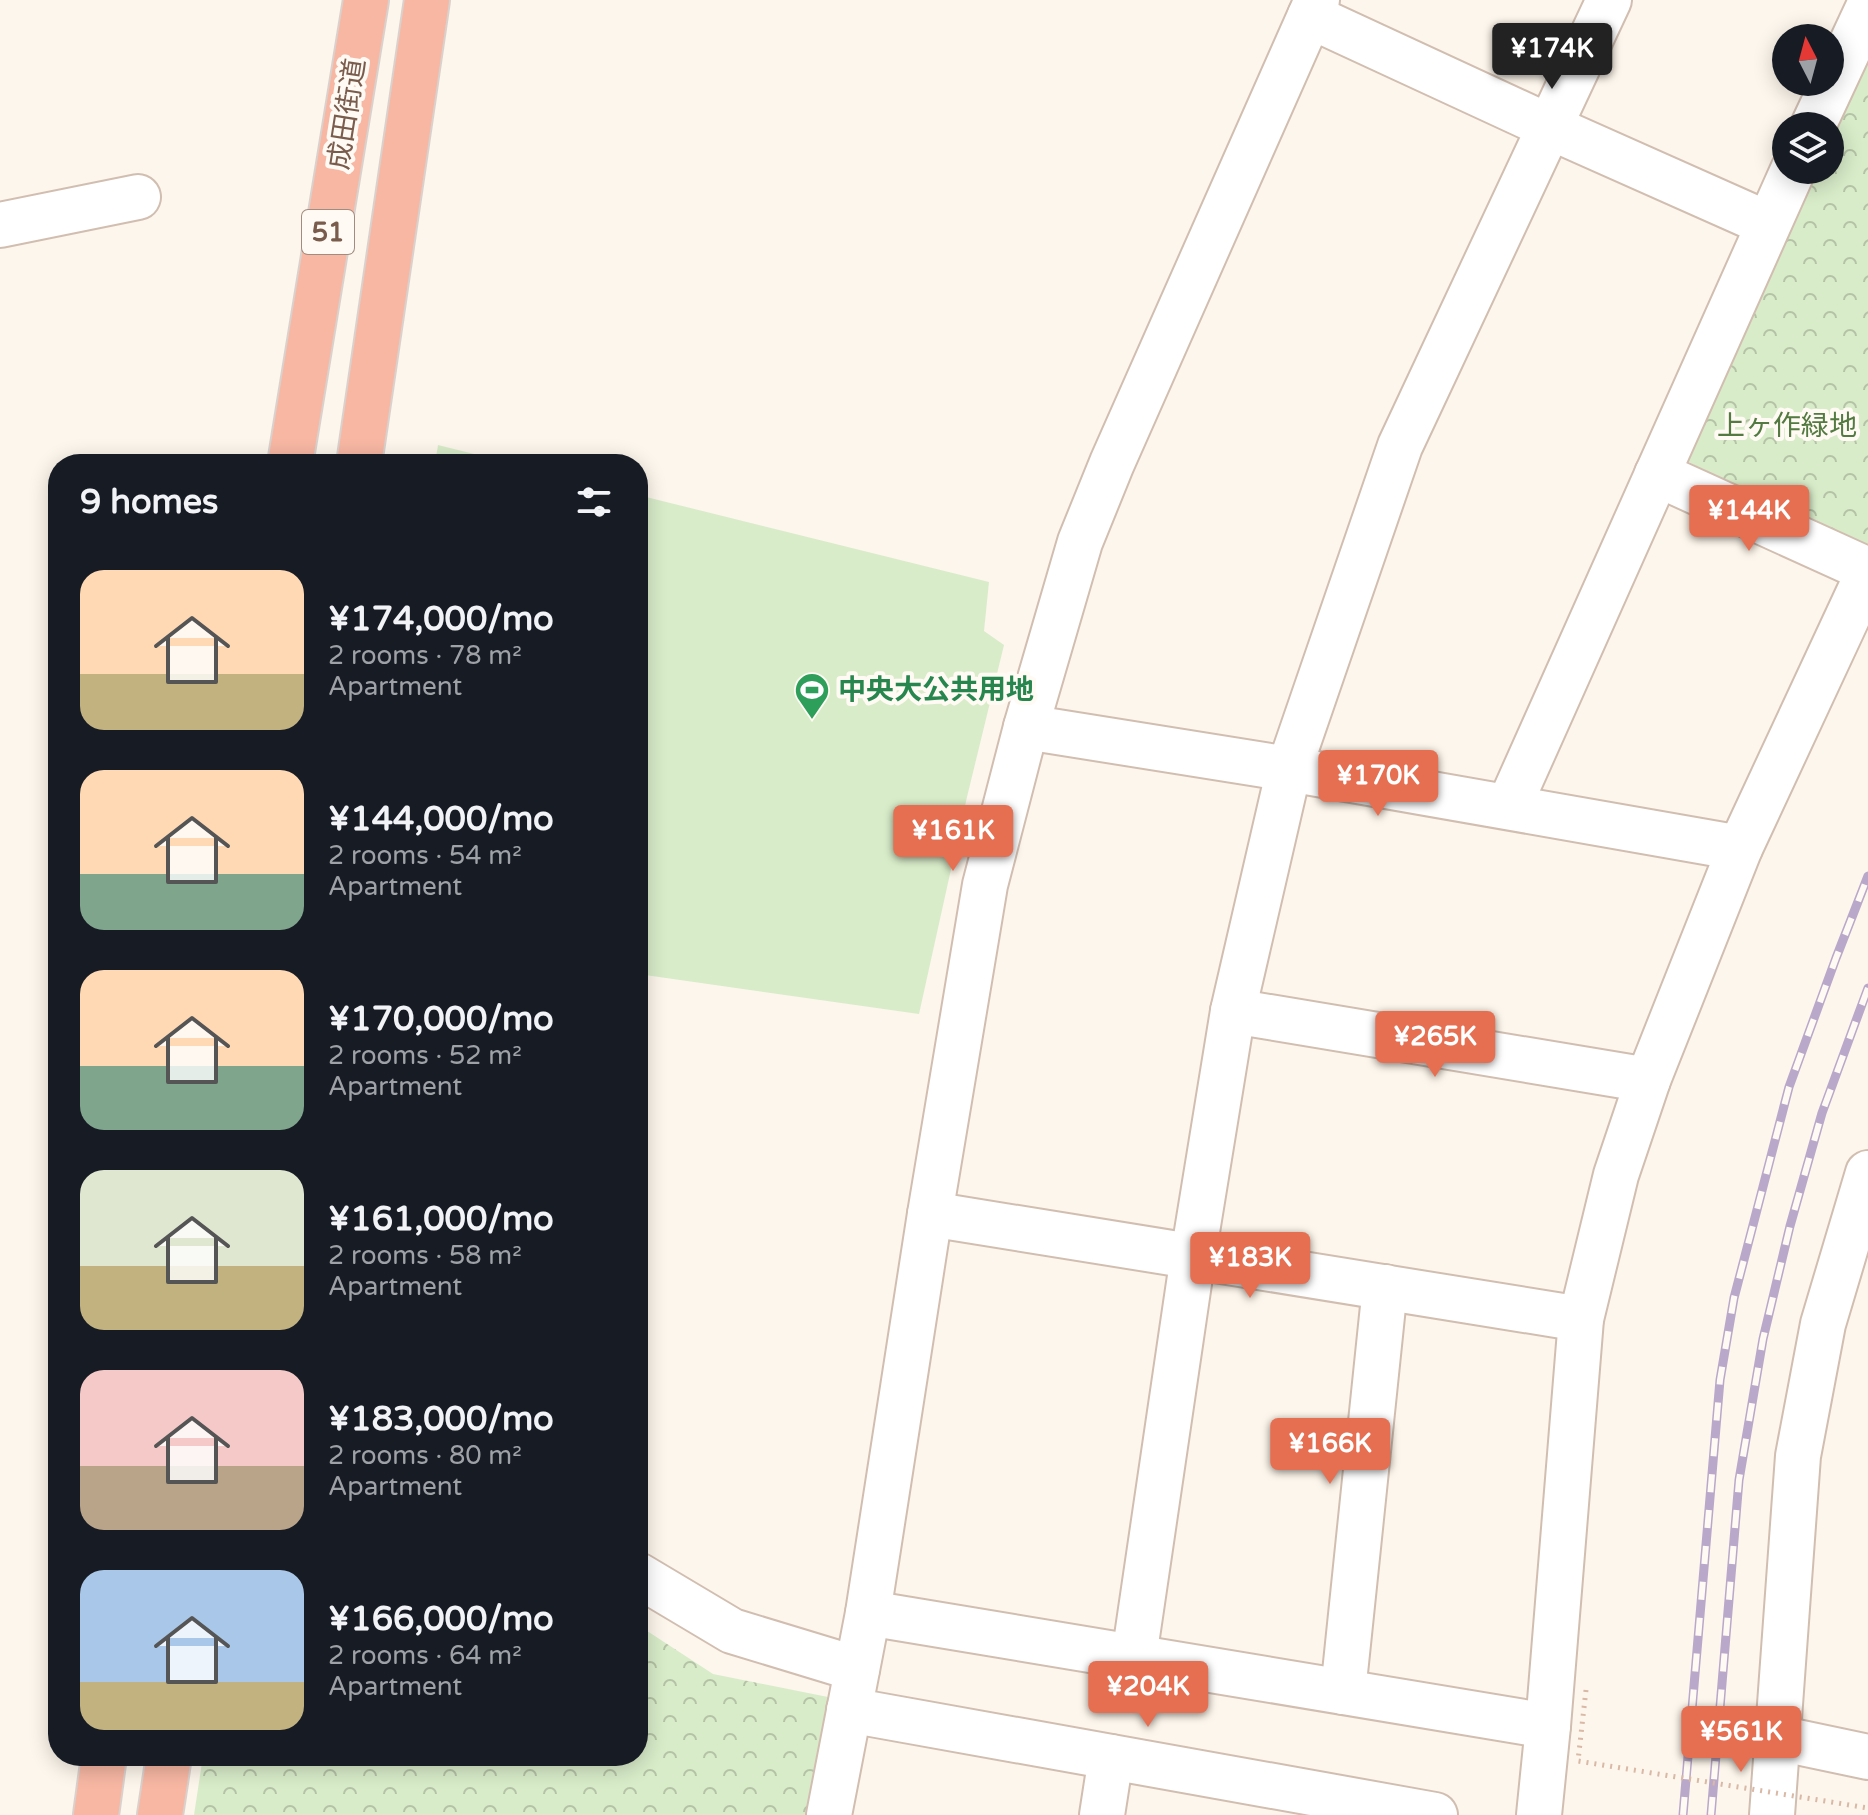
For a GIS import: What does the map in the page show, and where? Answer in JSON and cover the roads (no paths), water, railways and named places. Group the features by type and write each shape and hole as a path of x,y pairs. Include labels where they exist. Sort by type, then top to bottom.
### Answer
{"highway":[{"name":"成田街道","path":"292,454 366,0"},
{"name":"51","path":"360,454 427,0"},
{"path":"96,1815 103,1766"},
{"path":"160,1815 167,1766"}],"street":[{"path":"1134,1657 1193,1256 1233,1011 1289,769 1400,446 1609,0"},
{"path":"829,1815 868,1613 985,885 1026,727 1085,529 1314,8 1550,127 1768,224"},
{"path":"1820,112 1868,8"},
{"path":"1509,806 1787,184"},
{"path":"0,225 138,197"},
{"path":"1539,1815 1581,1319 1616,1175 1648,1080 1740,848 1868,572 1657,474"},
{"path":"1026,727 1509,806 1740,848"},
{"path":"1233,1011 1648,1080"},
{"path":"1772,1815 1798,1456 1823,1324 1868,1173"},
{"path":"930,1214 1581,1319"},
{"path":"1343,1692 1385,1287"},
{"path":"648,1581 732,1631 853,1689 1111,1757 1347,1807 1435,1815"},
{"path":"868,1613 1548,1726"},
{"path":"1778,1738 1868,1757"},
{"path":"1102,1815 1111,1757"}],"railway":[{"path":"1683,1815 1720,1380 1734,1298 1789,1087 1868,876"},
{"path":"1711,1815 1739,1480 1763,1339 1790,1226 1822,1113 1868,988"}],"place":[{"name":"中央大公共用地","path":"812,721"}],"park label":[{"name":"上ヶ作緑地","path":"1787,426"}]}
